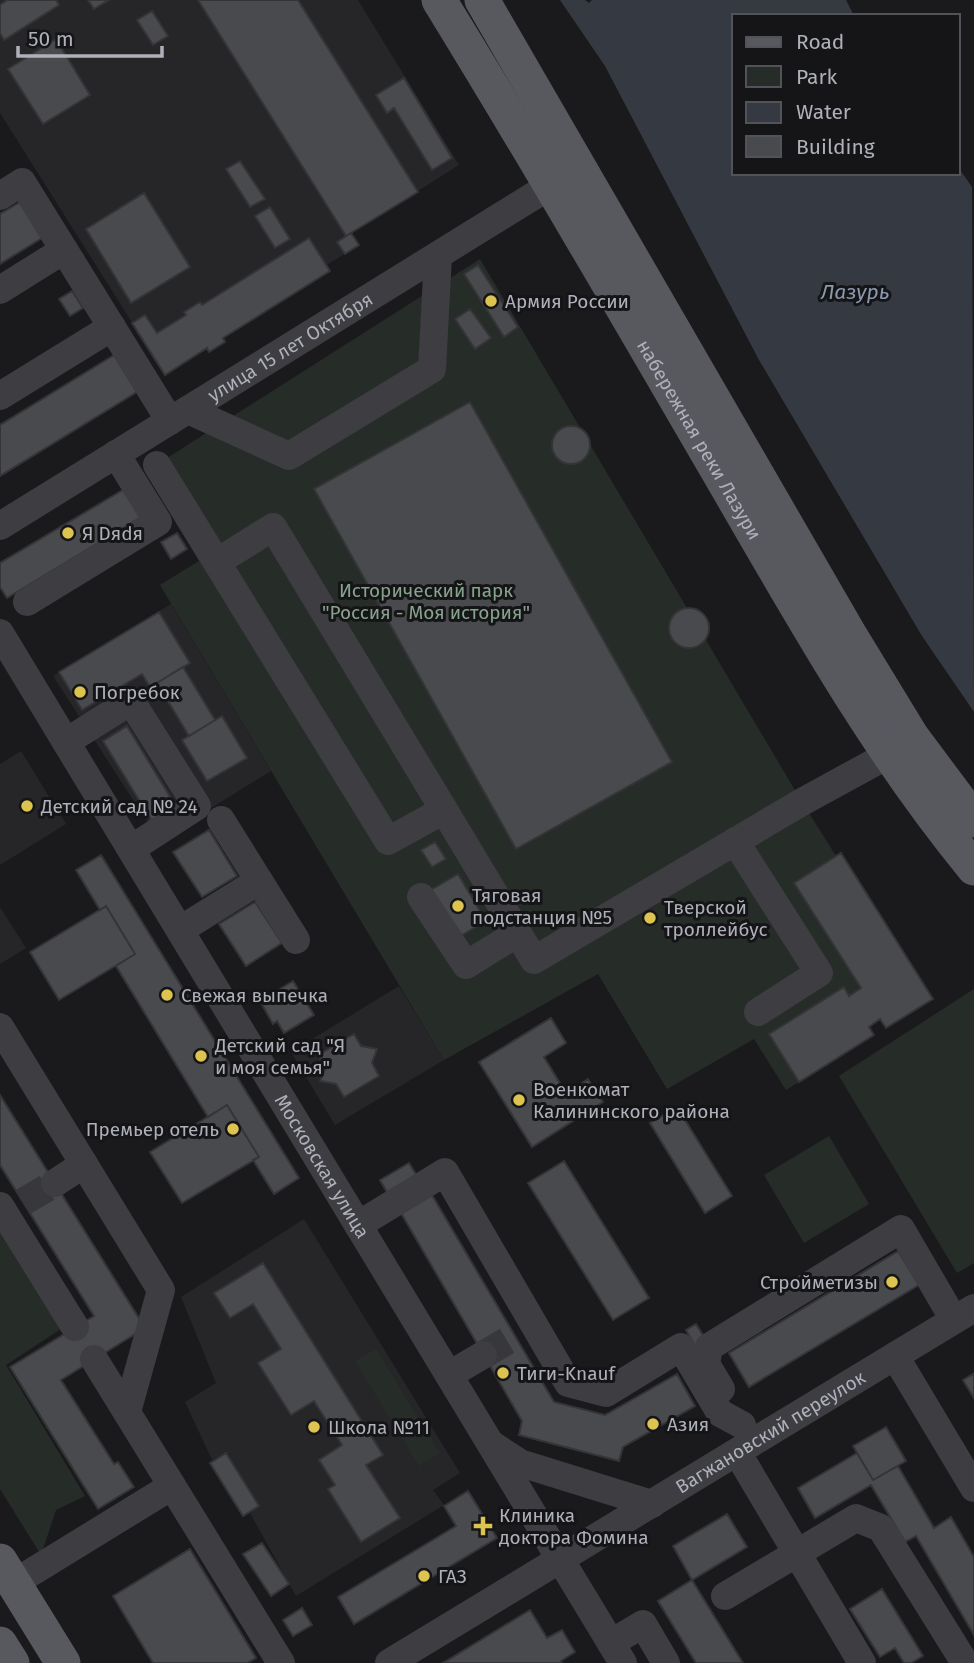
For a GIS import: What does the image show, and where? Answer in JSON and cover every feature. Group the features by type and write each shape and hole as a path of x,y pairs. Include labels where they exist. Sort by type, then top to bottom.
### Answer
{"main road":[{"name":"набережная реки Лазури","path":"439,0 566,177 848,632 900,746 974,868"},
{"name":"набережная реки Лазури","path":"482,0 566,177"},
{"name":"набережная реки Лазури","path":"900,746 974,820"},
{"path":"7,1572 63,1663"},
{"path":"0,1644 12,1663"}],"street":[{"name":"улица 15 лет Октября","path":"0,526 566,177"},
{"path":"0,196 22,183 112,327 179,415 289,456 432,369 438,256"},
{"path":"0,290 64,250"},
{"path":"0,396 112,327"},
{"path":"27,601 158,522 116,454"},
{"path":"157,464 388,841 444,810"},
{"path":"217,562 273,527 534,960 900,746"},
{"name":"Московская улица","path":"0,633 617,1653"},
{"path":"66,742 131,701 197,806 131,849"},
{"path":"221,820 296,940"},
{"path":"735,841 819,973 758,1012"},
{"path":"180,930 259,881"},
{"path":"421,898 466,965 518,933"},
{"path":"0,1027 161,1290 127,1412"},
{"path":"55,1183 84,1164"},
{"path":"358,1225 445,1172 525,1330 568,1383 606,1393 681,1347 720,1413 744,1439"},
{"path":"7,1210 75,1328"},
{"path":"862,1663 797,1554 706,1364 709,1347 901,1229 964,1314"},
{"name":"Вагжановский переулок","path":"388,1663 652,1504 744,1439 895,1356 964,1314"},
{"path":"449,1375 484,1355"},
{"path":"895,1356 974,1488"},
{"path":"94,1359 274,1660"},
{"path":"491,1444 520,1463 652,1504"},
{"path":"7,1572 172,1486"},
{"path":"725,1596 856,1518 881,1528 965,1663"},
{"path":"617,1653 643,1624 666,1663"}],"shaded area":[{"path":"0,0 358,0 459,165 352,233 359,245 327,265 330,271 223,338 209,352 207,349 165,375 0,113"},
{"path":"171,604 271,771 159,840 53,676"},
{"name":"Детский сад № 24","path":"21,751 66,824 0,865 0,764"},
{"path":"0,907 26,948 0,964"},
{"path":"399,986 444,1060 335,1125 291,1052"},
{"name":"Школа №11","path":"304,1219 460,1473 433,1490 444,1505 296,1596 250,1513 260,1506 226,1452 212,1460 185,1402 216,1383 181,1297"}],"green space":[{"name":"Исторический парк \"Россия - Моя история\"","path":"480,259 802,802 836,856 841,853 933,999 886,1028 880,1020 869,1027 874,1035 786,1090 754,1039 667,1089 598,974 444,1060 160,585 199,561 145,472"},
{"path":"974,989 974,1263 957,1273 839,1076"},
{"path":"829,1136 869,1204 804,1243 764,1175"},
{"path":"0,1201 73,1321 6,1365 85,1496 56,1510 41,1555 0,1489"},
{"path":"376,1349 440,1453 419,1466 355,1361"}],"water":[{"name":"Лазурь","path":"560,0 585,0 589,3 592,0 846,0 853,14 732,14 732,175 960,175 960,170 972,187 974,712 922,636 759,360 605,66"}],"building":[{"path":"7,0 56,0 59,5 4,40 0,33 0,5"},
{"path":"88,0 109,0 94,9"},
{"path":"198,0 298,0 418,192 346,236"},
{"path":"152,11 168,36 153,45 137,20"},
{"path":"56,39 90,95 43,124 8,69"},
{"path":"404,78 452,158 432,170 394,108 387,113 376,95"},
{"path":"240,161 265,199 250,207 226,169"},
{"path":"144,193 190,267 131,303 86,229"},
{"path":"20,202 42,238 0,264 0,214"},
{"path":"270,207 290,239 275,248 255,216"},
{"path":"351,233 359,245 345,254 337,242"},
{"path":"309,238 330,271 223,338 225,342 209,352 207,348 165,375 132,323 145,315 157,333 186,315 184,312 200,302 202,305"},
{"name":"Армия России","path":"478,265 518,327 504,337 464,274"},
{"path":"72,291 83,308 70,316 59,299"},
{"path":"470,309 491,338 475,349 455,319"},
{"path":"114,355 137,392 0,476 0,425"},
{"path":"470,402 672,762 516,849 314,489"},
{"path":"571,426 585,431 590,445 585,459 571,464 557,459 552,445 557,431"},
{"path":"126,488 143,516 7,598 0,587 0,563"},
{"path":"177,533 187,549 171,559 161,542"},
{"path":"689,608 703,614 709,628 703,642 689,648 675,642 669,628 675,614"},
{"path":"159,612 190,663 150,687 142,674 82,710 59,672"},
{"path":"183,667 215,720 189,736 157,683"},
{"path":"222,716 247,758 207,781 182,740"},
{"path":"127,726 177,808 153,823 103,741"},
{"path":"209,830 237,876 202,897 173,852"},
{"path":"435,842 446,859 432,867 421,850"},
{"path":"841,853 933,999 886,1028 880,1019 869,1027 874,1035 799,1082 769,1034 844,987 849,996 861,988 794,883"},
{"path":"101,855 299,1178 274,1194 253,1160 259,1157 227,1105 208,1117 116,966 135,954 106,906 100,910 76,870"},
{"name":"Тяговая подстанция №5","path":"458,874 486,921 457,938 429,891"},
{"path":"255,902 282,943 246,966 219,924"},
{"path":"106,906 135,954 59,1000 30,952"},
{"path":"293,981 314,1015 284,1033 277,1021 273,1024 260,1001"},
{"path":"551,1018 566,1043 544,1057 566,1093 588,1079 603,1102 532,1147 479,1062"},
{"path":"354,1034 361,1046 377,1049 372,1063 379,1076 344,1097 336,1084 320,1081 326,1067 318,1055"},
{"path":"0,1095 145,1328 61,1380 114,1464 118,1462 134,1487 98,1509 10,1367 94,1316 0,1165"},
{"path":"227,1105 259,1157 182,1203 150,1152"},
{"path":"677,1107 732,1196 705,1213 650,1123"},
{"path":"564,1161 649,1298 613,1320 528,1183"},
{"path":"409,1163 417,1176 388,1194 380,1180"},
{"path":"432,1195 554,1402 605,1415 677,1374 695,1406 623,1447 619,1461 519,1435 522,1421 401,1213"},
{"path":"898,1251 919,1285 749,1387 729,1353"},
{"path":"263,1263 383,1455 366,1465 400,1518 361,1542 328,1489 335,1485 319,1460 342,1445 314,1401 291,1415 258,1363 281,1349 253,1304 230,1318 214,1293"},
{"path":"696,1324 706,1340 695,1346 686,1330"},
{"path":"974,1374 974,1398 963,1380"},
{"path":"886,1427 906,1461 873,1480 853,1446"},
{"path":"226,1453 259,1506 243,1516 210,1463"},
{"path":"857,1453 873,1480 898,1466 934,1528 951,1517 974,1557 974,1635 916,1536 905,1542 871,1485 815,1518 798,1488"},
{"path":"468,1491 497,1538 354,1624 338,1597 456,1526 444,1506"},
{"path":"727,1514 747,1547 692,1580 673,1546"},
{"path":"262,1543 289,1584 271,1596 243,1554"},
{"path":"190,1549 256,1658 247,1663 153,1663 113,1596"},
{"path":"692,1580 743,1663 696,1663 658,1601"},
{"path":"882,1589 923,1656 911,1663 904,1663 895,1648 880,1657 850,1609"},
{"path":"302,1608 312,1625 293,1636 283,1620"},
{"path":"530,1610 547,1638 562,1630 575,1652 561,1661 562,1663 443,1663"}],"tunnel":[{"path":"23,1202 55,1183"},
{"path":"483,1355 515,1336"}],"place":[{"name":"Армия России","path":"491,301"},
{"name":"Я Dяdя","path":"68,533"},
{"name":"Погребок","path":"80,692"},
{"name":"Детский сад № 24","path":"27,806"},
{"name":"Тяговая подстанция №5","path":"458,906"},
{"name":"Тверской троллейбус","path":"650,918"},
{"name":"Свежая выпечка","path":"167,995"},
{"name":"Детский сад \"Я и моя семья\"","path":"201,1056"},
{"name":"Военкомат Калининского района","path":"519,1100"},
{"name":"Премьер отель","path":"233,1129"},
{"name":"Стройметизы","path":"892,1282"},
{"name":"Тиги-Knauf","path":"503,1373"},
{"name":"Азия","path":"653,1424"},
{"name":"Школа №11","path":"314,1427"},
{"name":"Клиника доктора Фомина","path":"483,1526"},
{"name":"ГАЗ","path":"424,1576"}]}
